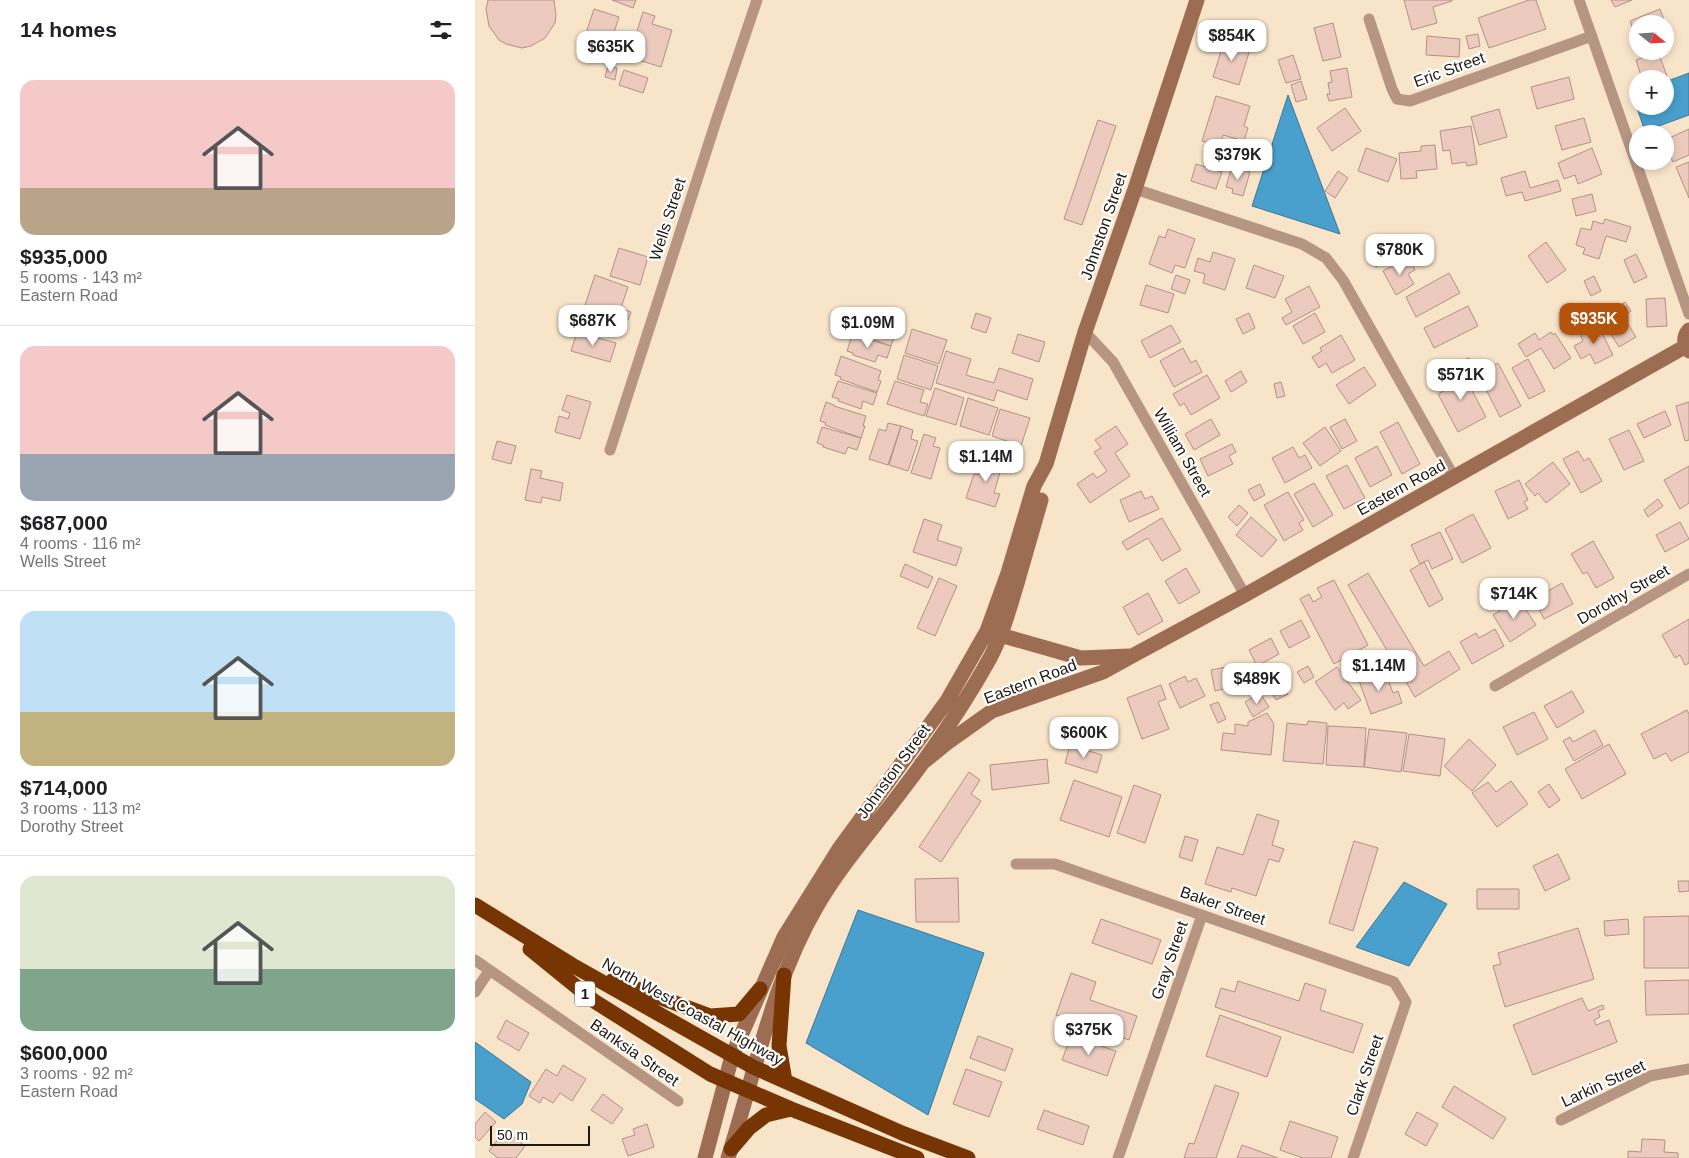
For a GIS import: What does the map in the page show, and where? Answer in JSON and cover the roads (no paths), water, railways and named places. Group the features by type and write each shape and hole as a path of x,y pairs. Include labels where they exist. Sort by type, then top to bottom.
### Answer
{"highway":[{"name":"North West Coastal Highway","path":"475,905 571,965 753,1067 901,1133 968,1158"},
{"name":"North West Coastal Highway","path":"491,916 594,1002 688,1061 747,1091 917,1158"},
{"path":"571,965 710,1016 739,1014 760,989"},
{"path":"785,975 779,1046 785,1081"},
{"path":"729,1154 749,1128 766,1115 791,1109"}],"main road":[{"name":"Johnston Street","path":"729,1154 753,1067 785,975 817,906 959,710 990,657 1008,573 1034,486 1046,464 1085,332 1135,189 1197,0"},
{"path":"1687,349 1685,337 1689,330"},
{"name":"Eastern Road","path":"921,764 947,743 992,712 1103,672 1245,595 1454,476 1687,349"},
{"name":"Johnston Street","path":"705,1158 732,1056 784,937 839,850 994,633"},
{"name":"Eastern Road","path":"994,633 1081,658 1132,656"}],"street":[{"name":"Wells Street","path":"610,450 757,0"},
{"path":"1579,0 1689,314"},
{"name":"Eric Street","path":"1369,19 1392,89 1397,99 1410,101 1592,36"},
{"path":"1135,189 1302,244 1326,258 1343,280 1454,476"},
{"name":"William Street","path":"1085,332 1113,362 1245,595"},
{"name":"Dorothy Street","path":"1495,686 1689,574"},
{"name":"Baker Street","path":"1017,864 1055,864 1394,982 1406,1002"},
{"name":"Gray Street","path":"1118,1158 1202,915"},
{"name":"Banksia Street","path":"475,960 678,1102"},
{"path":"475,992 489,971"},
{"name":"Clark Street","path":"1353,1158 1406,1002"},
{"name":"Larkin Street","path":"1561,1120 1650,1076 1689,1069"}],"water":[{"path":"1689,73 1689,115 1662,125 1643,125 1639,115 1674,115 1674,79"},
{"path":"1288,95 1340,234 1252,206"},
{"path":"1404,882 1447,904 1409,966 1356,947"},
{"path":"858,910 984,953 928,1115 806,1043"},
{"path":"475,1042 531,1082 522,1104 504,1119 475,1099"}]}
